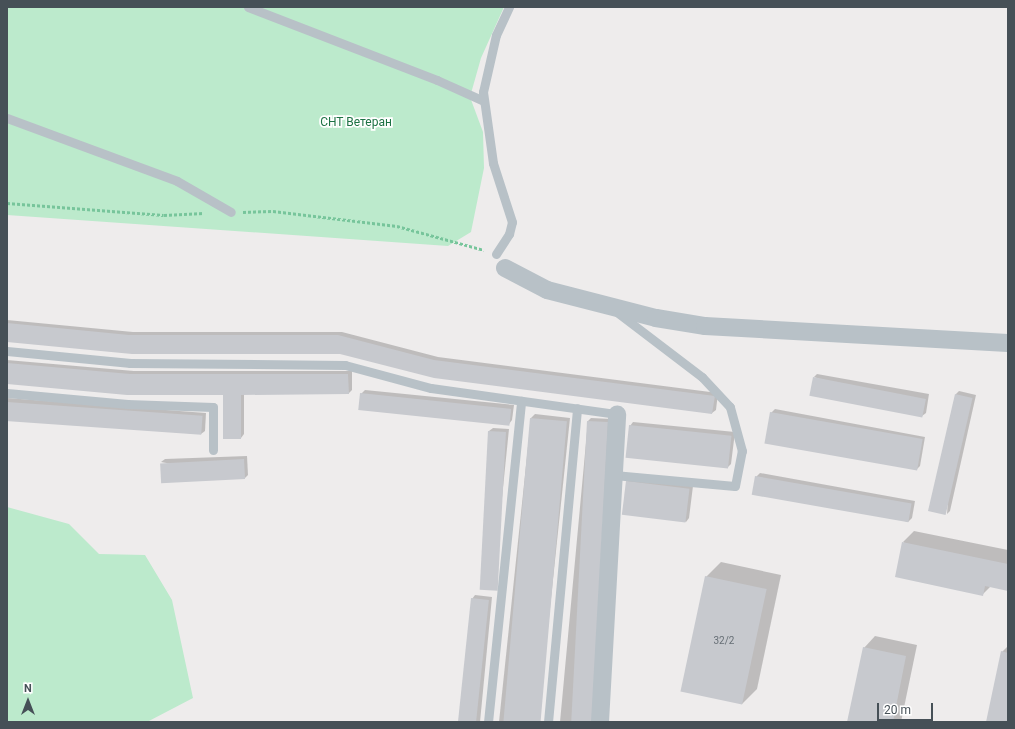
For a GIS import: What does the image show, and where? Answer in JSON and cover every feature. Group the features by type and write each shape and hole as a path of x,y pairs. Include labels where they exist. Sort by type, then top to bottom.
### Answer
{"street":[{"path":"501,261 548,290 656,318 706,326 1008,343"},
{"path":"600,722 617,414"}],"lane":[{"path":"248,7 437,80 470,97 484,101"},
{"path":"501,261 510,234 512,222 493,163 483,92 496,35 509,7"},
{"path":"7,118 177,181 231,212"},
{"path":"609,306 702,377 730,407 742,451 734,486 614,475"},
{"path":"7,351 130,363 345,364 431,388 617,414"},
{"path":"7,393 127,404 214,407 213,450"},
{"path":"488,722 521,401"},
{"path":"548,722 577,408"}],"path":[{"path":"7,203 164,215 273,211 397,226 501,261"}],"green space":[{"name":"СНТ Ветеран","path":"7,7 504,7 481,58 470,97 483,132 484,168 471,232 448,246 7,215"},
{"path":"7,507 69,524 99,554 145,555 172,600 193,698 147,722 7,722"}],"building":[{"path":"7,323 129,335 338,335 434,360 715,396 712,414 434,378 340,354 132,354 7,342"},
{"path":"7,363 130,374 348,374 349,394 241,395 241,439 223,439 223,395 127,395 7,384"},
{"path":"813,377 926,399 922,418 809,396"},
{"path":"360,393 511,409 509,426 358,410"},
{"path":"955,394 973,398 946,515 928,511"},
{"path":"7,402 203,416 201,435 7,421"},
{"path":"770,412 923,439 917,470 764,444"},
{"path":"530,418 567,421 541,722 503,722"},
{"path":"587,421 608,422 592,722 571,722"},
{"path":"629,425 731,436 728,469 626,458"},
{"path":"488,431 506,432 498,591 480,590"},
{"path":"244,459 245,479 161,483 160,463"},
{"path":"755,476 912,504 908,522 752,495"},
{"path":"626,481 690,489 685,523 622,515"},
{"path":"902,542 1008,564 1008,591 985,586 983,596 895,577"},
{"path":"705,576 767,589 742,705 680,691"},
{"path":"471,598 489,600 476,722 458,722"},
{"path":"863,647 906,656 893,722 847,722"},
{"path":"1001,651 1008,653 1008,722 986,722"}]}
